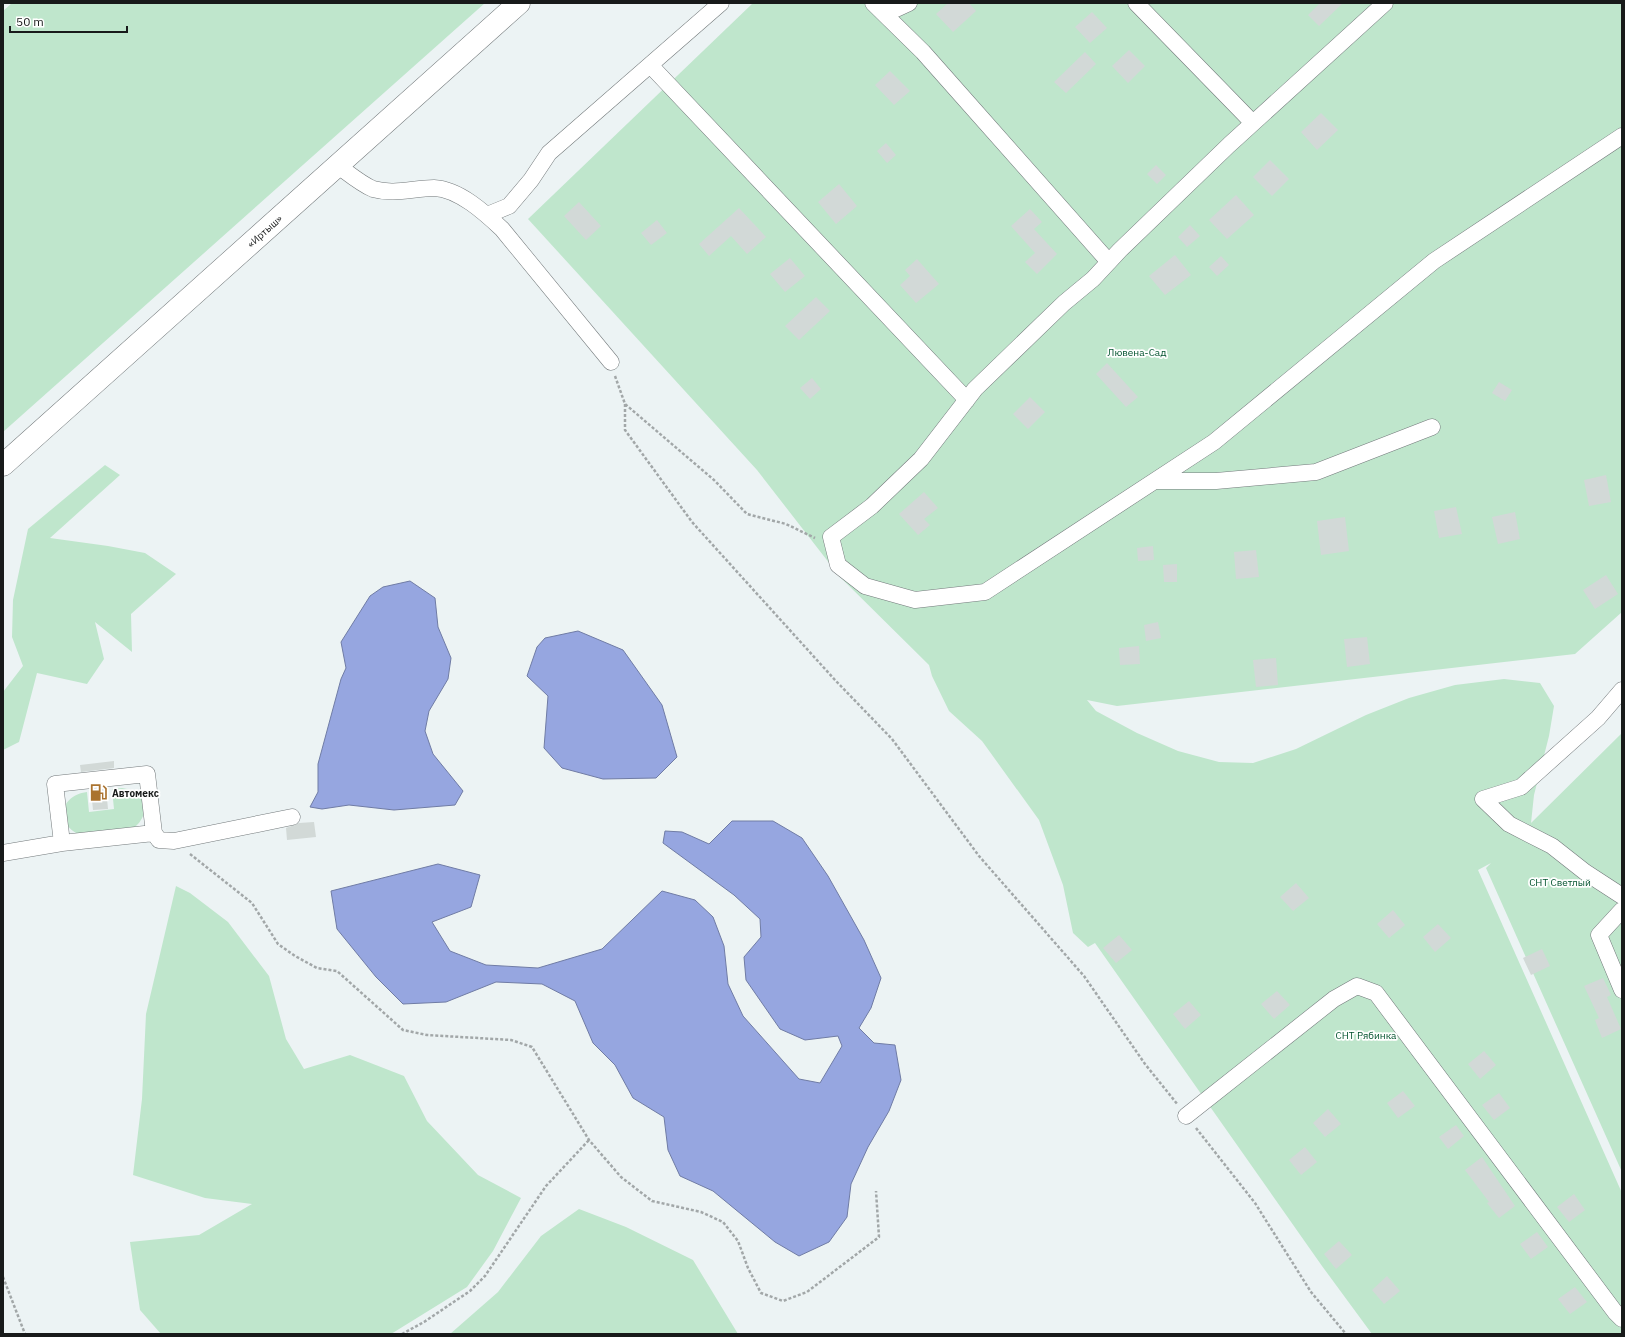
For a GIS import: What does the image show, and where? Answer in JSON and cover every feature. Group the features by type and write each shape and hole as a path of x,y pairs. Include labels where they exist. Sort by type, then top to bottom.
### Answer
{"highway":[{"name":"«Иртыш»","path":"6,463 519,3"}],"street":[{"path":"486,215 508,206 531,180 549,153 651,66 721,3"},
{"path":"873,3 923,52 1109,262"},
{"path":"876,3 896,9 908,3"},
{"path":"1136,3 1253,123"},
{"path":"1385,3 1253,123 1093,279 1064,303 975,389 921,459 872,506 831,537 838,565 865,586 915,600 985,592 1214,442 1434,261 1622,136"},
{"path":"651,66 967,400"},
{"path":"337,165 372,188 393,192 436,188 461,196 502,229 611,362"},
{"path":"1155,481 1216,481 1316,472 1432,427"},
{"path":"1622,690 1598,718 1521,787 1483,799 1509,824 1552,846 1585,872 1622,896"},
{"path":"62,843 55,784 147,774 154,832 160,840 174,841 292,817"},
{"path":"3,853 62,843 154,832"},
{"path":"1622,910 1599,935 1622,990"},
{"path":"1186,1116 1334,999 1357,986 1376,992 1615,1312 1622,1318"}],"path":[{"path":"611,362 625,404 625,430 692,522 835,680 892,739 979,856 1084,976 1145,1064 1255,1203 1311,1292 1346,1334"},
{"path":"625,404 714,480 747,514 786,524 816,538 831,537"},
{"path":"174,841 252,903 278,944 295,956 317,968 337,971 403,1030 427,1036 511,1040 532,1047 589,1140 621,1177 652,1201 701,1212 723,1222 738,1241 748,1268 761,1293 783,1301 807,1292 879,1237 876,1191"},
{"path":"402,1334 424,1322 470,1291 485,1276 546,1186 589,1140"},
{"path":"3,1277 25,1334"}],"green space":[{"path":"12,3 485,3 3,432 3,11"},
{"name":"Лювена-Сад","path":"753,3 1622,3 1622,612 1575,654 1117,706 1087,700 1096,711 1137,733 1178,751 1219,762 1253,763 1296,749 1366,715 1409,698 1455,685 1504,679 1540,683 1554,706 1549,736 1534,795 1531,823 1622,733 1622,1172 1486,868 1491,863 1478,870 1622,1193 1622,1334 1372,1334 1322,1266 1095,943 1088,947 1073,933 1063,885 1039,820 982,741 949,711 932,676 929,665 840,577 757,470 528,219"},
{"path":"105,465 120,475 50,538 145,553 176,574 131,614 132,652 95,622 104,659 87,684 37,673 19,742 3,750 3,692 23,666 12,637 13,600 28,529"},
{"path":"122,788 136,793 144,803 143,815 135,827 78,834 70,829 63,816 66,803 71,798 78,794 87,792 89,812 114,809 112,789"},
{"path":"176,886 190,893 228,922 269,976 286,1039 304,1069 350,1055 404,1076 427,1121 478,1175 521,1198 493,1251 467,1287 391,1334 161,1334 140,1310 130,1242 199,1235 252,1204 205,1198 133,1175 142,1099 146,1014"},
{"path":"579,1209 626,1227 693,1260 738,1334 450,1334 498,1292 541,1236"}],"water":[{"path":"410,581 435,598 438,627 451,658 448,679 429,711 425,731 433,754 463,791 455,805 394,810 349,805 322,809 310,807 318,792 318,764 341,679 346,668 341,642 370,596 383,587"},
{"path":"578,631 623,650 662,705 677,757 656,778 603,779 562,768 544,748 548,696 527,676 537,647 545,638"},
{"path":"732,821 773,821 802,838 828,876 864,940 881,978 871,1008 859,1028 874,1043 895,1045 901,1080 889,1111 868,1147 851,1184 847,1217 829,1242 799,1256 775,1242 713,1191 680,1176 668,1150 664,1117 633,1098 615,1065 593,1043 575,1001 542,984 496,982 446,1002 403,1004 376,977 337,929 331,891 438,864 480,875 471,907 432,922 450,951 486,965 538,968 602,949 662,891 695,900 713,917 724,946 728,984 743,1016 799,1079 820,1083 842,1046 838,1036 805,1040 780,1029 746,980 744,957 761,937 760,919 734,895 663,843 665,831 682,832 709,844"}],"building":[{"path":"948,3 969,3 976,11 953,32 936,14"},
{"path":"1320,3 1343,3 1319,26 1308,15"},
{"path":"1092,12 1107,28 1090,43 1075,27"},
{"path":"1129,50 1145,66 1128,83 1112,66"},
{"path":"1085,52 1096,64 1066,93 1054,82"},
{"path":"890,71 910,91 894,105 875,85"},
{"path":"1321,113 1338,130 1317,150 1301,132"},
{"path":"886,143 896,155 887,163 877,151"},
{"path":"1270,160 1289,179 1272,196 1253,177"},
{"path":"1156,165 1166,175 1157,184 1147,174"},
{"path":"839,184 857,206 836,224 818,202"},
{"path":"1236,195 1254,215 1227,239 1209,220"},
{"path":"579,202 601,226 586,240 564,216"},
{"path":"739,208 766,237 747,254 731,236 709,256 699,244"},
{"path":"1030,209 1042,222 1034,229 1057,254 1037,274 1025,262 1035,253 1011,226"},
{"path":"657,220 667,233 651,245 641,233"},
{"path":"1190,225 1200,236 1187,247 1178,237"},
{"path":"1175,255 1191,275 1165,295 1149,276"},
{"path":"1221,256 1229,265 1217,276 1209,267"},
{"path":"790,258 805,276 785,292 770,274"},
{"path":"917,259 939,284 916,303 900,285 910,276 905,270"},
{"path":"816,297 830,311 799,340 785,326"},
{"path":"1107,363 1138,397 1126,407 1096,374"},
{"path":"812,378 821,389 810,399 800,388"},
{"path":"1499,382 1512,390 1505,401 1492,393"},
{"path":"1030,397 1045,412 1028,429 1013,414"},
{"path":"1606,475 1611,502 1589,506 1584,480"},
{"path":"924,492 938,508 924,519 930,525 918,535 899,514"},
{"path":"1456,507 1462,534 1439,538 1434,511"},
{"path":"1515,512 1520,539 1498,544 1492,517"},
{"path":"1345,517 1349,551 1321,555 1317,521"},
{"path":"1153,546 1154,560 1138,561 1137,548"},
{"path":"1256,550 1259,577 1236,579 1234,552"},
{"path":"1177,564 1177,582 1164,582 1163,565"},
{"path":"1606,575 1618,594 1595,609 1583,590"},
{"path":"1158,622 1161,638 1146,641 1144,625"},
{"path":"1367,637 1370,664 1347,667 1344,639"},
{"path":"1139,646 1140,664 1120,665 1119,648"},
{"path":"1276,658 1278,685 1256,687 1253,660"},
{"path":"114,761 114,768 81,772 80,765"},
{"path":"106,788 108,809 93,810 91,790"},
{"path":"314,822 316,837 287,840 286,828 299,823"},
{"path":"1296,883 1309,898 1293,911 1280,897"},
{"path":"1393,910 1405,925 1389,938 1377,924"},
{"path":"1438,924 1451,938 1435,952 1423,937"},
{"path":"1119,935 1132,950 1116,963 1103,948"},
{"path":"1542,949 1550,966 1531,975 1523,958"},
{"path":"1603,978 1611,995 1607,997 1621,1029 1602,1038 1595,1020 1599,1018 1584,986"},
{"path":"1277,991 1290,1005 1274,1019 1261,1004"},
{"path":"1189,1001 1201,1015 1185,1029 1173,1014"},
{"path":"1484,1051 1496,1065 1480,1079 1468,1064"},
{"path":"1403,1091 1415,1106 1398,1118 1387,1103"},
{"path":"1499,1093 1510,1108 1494,1120 1482,1105"},
{"path":"1328,1109 1341,1124 1325,1137 1313,1123"},
{"path":"1456,1125 1464,1136 1448,1149 1439,1137"},
{"path":"1305,1147 1317,1162 1301,1175 1289,1160"},
{"path":"1482,1157 1515,1206 1499,1218 1465,1170"},
{"path":"1574,1194 1585,1210 1569,1222 1557,1207"},
{"path":"1537,1232 1548,1247 1531,1259 1520,1244"},
{"path":"1339,1241 1352,1255 1336,1269 1324,1254"},
{"path":"1387,1276 1400,1291 1384,1304 1372,1290"},
{"path":"1575,1287 1587,1302 1570,1314 1558,1299"}],"place":[{"name":"Автомекс","path":"99,793"}],"park label":[{"name":"СНТ Светлый","path":"1560,882"},
{"name":"СНТ Рябинка","path":"1366,1035"}]}
